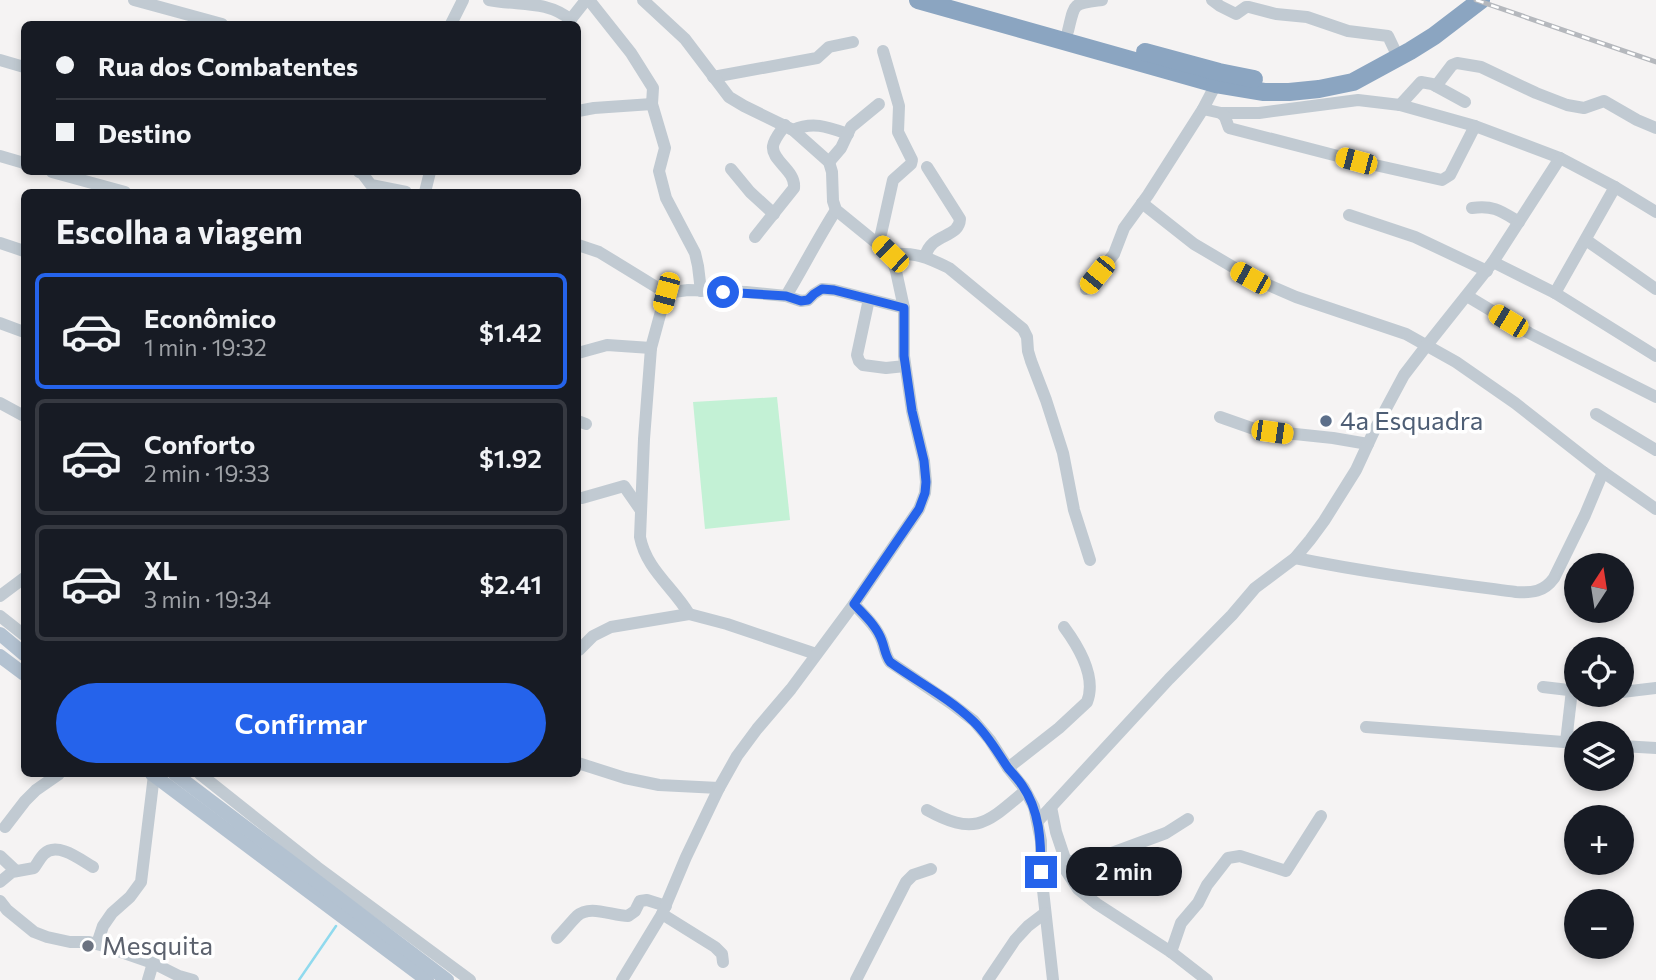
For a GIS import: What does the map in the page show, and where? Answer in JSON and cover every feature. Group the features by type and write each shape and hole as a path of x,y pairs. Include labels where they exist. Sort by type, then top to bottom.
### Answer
{"highway":[{"path":"918,0 1068,31 1130,54"},
{"path":"956,0 1008,20 1217,78 1277,82 1369,72 1434,36 1476,4"}],"main road":[{"path":"0,634 21,652"},
{"path":"0,656 21,672"},
{"path":"157,777 427,980"},
{"path":"179,777 447,980"}],"street":[{"path":"134,0 211,21"},
{"path":"452,21 463,0"},
{"path":"489,0 550,5 562,11 568,21"},
{"path":"570,21 588,0 631,52 653,88 652,104 665,148 659,171 666,198 695,253 701,292"},
{"path":"622,980 664,910 686,857 737,756 854,604 919,509 926,482 905,366 904,308 890,254 836,209 829,162 789,127 730,97 684,39 643,0"},
{"path":"1068,31 1077,2 1102,0"},
{"path":"1212,0 1236,14 1246,7 1307,17 1348,31 1388,36 1398,57"},
{"path":"713,77 817,58 829,47 853,42"},
{"path":"879,243 891,184 912,160 898,132 899,106 883,51"},
{"path":"0,60 21,66"},
{"path":"1436,86 1452,65 1466,64 1492,71 1536,93 1567,104 1584,108 1604,101 1656,128"},
{"path":"1086,289 1114,254 1124,228 1203,109 1217,78"},
{"path":"1400,105 1422,82 1436,86 1465,102"},
{"path":"1203,109 1221,113 1259,113 1358,100 1400,105 1475,126 1560,158 1656,212"},
{"path":"581,110 652,104"},
{"path":"829,162 841,148 856,121 879,104"},
{"path":"1221,113 1229,128 1442,180 1450,175 1475,126"},
{"path":"755,237 794,188 793,177 774,151 773,145 789,127 823,125 848,134"},
{"path":"0,156 21,162"},
{"path":"1038,821 1255,588 1295,558 1324,521 1356,470 1405,375 1490,266 1560,158"},
{"path":"925,257 927,249 934,241 957,230 960,225 960,219 927,167"},
{"path":"731,169 750,192 774,214"},
{"path":"63,175 114,189"},
{"path":"364,175 371,185 391,189"},
{"path":"1555,293 1615,187"},
{"path":"1142,203 1194,243 1250,278 1296,297 1406,334 1456,362 1656,509"},
{"path":"1472,208 1484,206 1498,209 1519,222"},
{"path":"786,296 836,209"},
{"path":"1349,215 1415,237 1555,293 1656,356"},
{"path":"1586,240 1656,289"},
{"path":"0,243 21,250"},
{"path":"581,246 599,252 666,293 688,290 746,292 786,296 801,301 808,300 822,289 904,308"},
{"path":"890,254 913,253 949,268 1023,329 1031,361 1063,453 1074,510 1090,560"},
{"path":"666,293 651,348 640,537 648,561 689,614"},
{"path":"1467,296 1529,333 1656,397"},
{"path":"869,299 857,355 859,361 863,365 886,368 905,366"},
{"path":"0,323 21,331"},
{"path":"581,352 607,345 651,348"},
{"path":"0,403 21,414"},
{"path":"1596,415 1656,450"},
{"path":"1220,417 1258,430 1368,444"},
{"path":"1295,558 1417,579 1516,592 1538,591 1549,585 1554,578 1603,472"},
{"path":"581,498 624,486 640,509"},
{"path":"0,596 21,581"},
{"path":"854,604 877,630 890,662 974,721 990,740 1034,807 1041,841 1041,872 1054,980"},
{"path":"581,648 593,636 611,627 689,614 816,654"},
{"path":"0,616 21,633"},
{"path":"1008,768 1059,728 1089,697 1089,678 1077,646 1064,627"},
{"path":"1543,687 1564,689"},
{"path":"1634,691 1656,688"},
{"path":"1366,727 1564,741"},
{"path":"1634,747 1656,748"},
{"path":"581,764 659,785 719,788"},
{"path":"5,827 31,796 56,777"},
{"path":"97,944 103,926 112,912 130,897 141,882 153,777"},
{"path":"204,777 317,867 470,980"},
{"path":"927,810 943,819 963,824 984,823 1025,791"},
{"path":"1051,807 1066,862 1063,866 1078,889 1171,952 1207,980"},
{"path":"1171,952 1181,923 1228,858 1240,856 1286,871 1321,816"},
{"path":"1066,862 1111,853 1166,833 1188,819"},
{"path":"0,882 12,872 34,868 45,853 55,849 93,867"},
{"path":"0,856 16,871"},
{"path":"856,980 906,882 913,875 931,869"},
{"path":"557,939 577,915 584,911 628,916 635,911 640,901 647,900 715,947 722,954 723,962"},
{"path":"2,908 34,932 47,937 97,944 192,980"},
{"path":"988,980 1015,940 1045,913"},
{"path":"148,980 153,963"}],"green space":[{"path":"777,397 790,520 705,529 693,402"}],"waterway":[{"path":"299,980 336,926"}],"railway":[{"path":"1476,0 1656,62"}],"place":[{"name":"4a Esquadra","path":"1326,421"},
{"name":"Mesquita","path":"88,946"}],"route":[{"path":"723,292 786,296 801,301 808,300 822,289 834,290 904,308 904,356 912,411 924,461 925,493 919,509 854,604 877,630 890,662 974,721 1024,788 1038,821 1041,872"}]}
